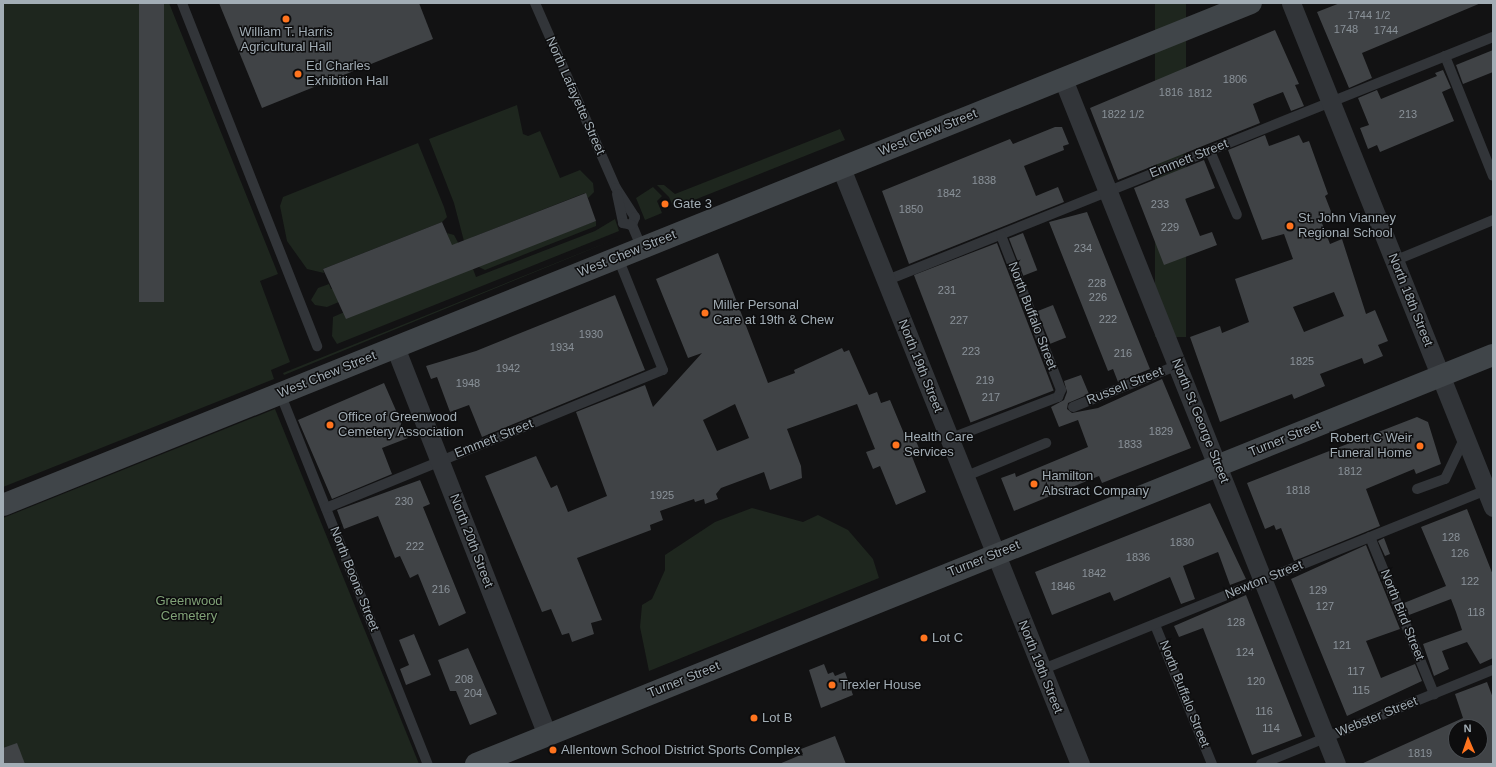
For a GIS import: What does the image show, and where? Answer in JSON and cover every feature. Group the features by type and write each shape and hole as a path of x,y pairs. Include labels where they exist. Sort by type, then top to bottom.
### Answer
{"street":[{"name":"West Chew Street","path":"3,505 1251,3"},
{"name":"North 18th Street","path":"1291,3 1490,499"},
{"name":"North St George Street","path":"1063,79 1264,580 1336,764"},
{"name":"North 19th Street","path":"841,168 1041,670 1080,764"},
{"name":"North 20th Street","path":"395,347 548,735"},
{"name":"Turner Street","path":"476,764 1493,355"}],"lane":[{"path":"182,3 317,346"},
{"name":"North Lafayette Street","path":"534,3 616,188 624,223 632,225 642,248"},
{"name":"Emmett Street","path":"886,281 1493,37"},
{"path":"1445,56 1493,176"},
{"path":"1210,151 1237,215"},
{"path":"1394,261 1493,220"},
{"name":"North Buffalo Street","path":"949,439 1058,397 1061,390 1001,235"},
{"name":"Emmett Street","path":"326,508 663,370 618,258"},
{"name":"Russell Street","path":"1073,407 1178,365"},
{"name":"North Boone Street","path":"280,394 428,764"},
{"path":"1417,489 1444,479 1465,437"},
{"path":"964,477 1046,443"},
{"name":"Newton Street","path":"1041,670 1370,537 1490,499"},
{"name":"North Bird Street","path":"1370,537 1434,694"},
{"name":"North Buffalo Street","path":"1155,624 1212,764"},
{"name":"Webster Street","path":"1261,764 1493,670"}],"green space":[{"path":"3,3 169,3 278,274 260,281 290,362 271,370 274,379 3,487"},
{"path":"1155,3 1186,3 1186,337 1155,337"},
{"path":"517,105 523,134 528,136 540,131 560,178 580,170 593,183 594,192 588,198 585,193 473,237 465,245 454,203 429,139"},
{"path":"840,129 845,140 674,208 669,197 657,185 664,185 675,194"},
{"path":"418,143 447,217 442,222 323,269 324,273 307,269 287,241 280,206 283,197"},
{"path":"653,187 662,196 657,201 662,213 645,220 636,198"},
{"path":"615,219 619,231 337,344 332,336 333,317 469,258 476,277 595,231"},
{"path":"596,221 596,226 485,270 479,267 478,264"},
{"path":"447,233 454,235 462,250 327,307 315,305 311,300 318,288 329,284 331,289 450,242"},
{"path":"618,238 284,375 283,373"},
{"name":"Greenwood Cemetery","path":"275,409 419,764 3,764 3,518"},
{"path":"752,508 803,522 818,515 848,530 873,559 879,578 649,671 640,627 642,605 652,599 665,570 665,555 715,522"}],"building":[{"path":"139,3 164,3 164,302 139,302"},
{"name":"Ed Charles Exhibition Hall","path":"219,3 419,3 433,39 262,108"},
{"path":"1340,3 1481,3 1362,53 1372,78 1349,88 1317,12"},
{"path":"1275,30 1299,84 1295,85 1304,106 1291,111 1283,92 1267,98 1253,104 1260,123 1118,180 1090,108"},
{"path":"1493,50 1493,72 1463,84 1456,65"},
{"path":"1443,70 1451,88 1442,92 1454,121 1380,152 1377,145 1368,149 1360,128 1369,125 1358,98 1377,90 1381,99 1437,76 1435,73"},
{"path":"1055,127 1062,127 1069,144 1063,146 1064,150 1024,166 1036,196 1058,187 1064,202 909,264 882,191 1010,139 1013,144"},
{"path":"1265,135 1269,146 1299,135 1303,143 1309,141 1328,194 1325,196 1332,214 1320,218 1330,244 1342,239 1366,314 1375,310 1388,341 1378,345 1383,356 1364,364 1362,358 1320,374 1325,386 1294,399 1292,394 1220,422 1190,337 1220,326 1222,333 1249,322 1235,279 1293,259 1284,234 1262,240 1228,150","holes":["1334,292 1344,316 1304,332 1293,307"]},
{"path":"1204,160 1215,188 1185,199 1200,236 1212,232 1217,245 1164,265 1134,188"},
{"path":"586,193 596,221 346,319 323,269 442,222 452,245"},
{"path":"1087,212 1150,369 1118,382 1113,369 1108,371 1049,222"},
{"path":"1023,233 1037,270 1023,276 1009,238"},
{"path":"997,243 1054,391 971,422 914,275"},
{"path":"718,253 768,383 795,373 794,370 842,348 844,352 849,350 869,395 877,392 881,403 890,400 905,436 913,433 920,451 911,454 926,492 896,505 880,466 873,469 866,452 875,449 857,404 787,429 801,466 802,478 770,490 764,472 721,488 716,494 718,499 705,504 704,499 695,502 694,499 660,511 663,520 650,525 651,530 577,558 602,620 591,623 594,634 572,642 569,633 562,635 551,609 542,612 485,476 536,456 551,488 557,485 568,512 607,496 576,412 645,385 653,407 702,353 688,358 656,279","holes":["735,404 749,438 717,451 703,420"]},
{"path":"615,295 645,370 482,437 469,405 450,412 437,377 431,379 426,366 476,351"},
{"path":"1053,305 1066,337 1050,344 1037,311"},
{"path":"1081,375 1089,394 1068,403 1067,409 1072,413 1098,408 1162,379 1191,448 1102,483 1099,476 1014,511 1001,478 1015,473 1016,477 1088,447 1078,420 1059,427 1051,407 1064,400 1067,392 1064,381"},
{"path":"384,383 408,438 382,448 392,474 332,499 298,420"},
{"path":"1417,417 1428,422 1441,464 1416,474 1414,469 1366,489 1380,526 1294,561 1281,528 1276,530 1274,525 1265,529 1247,483"},
{"path":"420,480 430,504 423,507 466,613 439,626 418,574 410,578 400,556 395,558 378,516 344,529 337,510"},
{"path":"1210,503 1246,579 1230,585 1218,552 1183,566 1195,599 1181,604 1170,577 1114,601 1110,592 1052,615 1035,572"},
{"path":"1467,509 1493,575 1493,658 1480,664 1467,642 1442,651 1449,669 1434,676 1423,644 1462,630 1451,599 1409,615 1404,603 1446,586 1421,527"},
{"path":"1384,538 1390,554 1385,556 1378,541"},
{"path":"1366,545 1400,629 1366,641 1381,678 1415,664 1422,681 1347,716 1291,579"},
{"path":"1246,595 1302,736 1252,755 1203,628 1179,637 1174,626"},
{"path":"414,634 431,675 406,685 400,669 409,665 399,640"},
{"path":"468,648 497,714 470,725 456,691 450,691 438,660"},
{"name":"Trexler House","path":"824,664 828,674 833,672 835,676 845,672 853,695 821,708 809,670"},
{"path":"1487,682 1493,698 1493,764 1361,764 1448,725 1448,759 1488,759 1488,719 1461,719 1463,718 1455,694"},
{"path":"835,736 846,764 779,764 803,754 801,749"},
{"path":"17,743 25,764 3,764 3,748"}],"place":[{"name":"William T. Harris Agricultural Hall","path":"286,19"},
{"name":"Ed Charles Exhibition Hall","path":"298,74"},
{"name":"Gate 3","path":"665,204"},
{"name":"St. John Vianney Regional School","path":"1290,226"},
{"name":"Miller Personal Care at 19th & Chew","path":"705,313"},
{"name":"Office of Greenwood Cemetery Association","path":"330,425"},
{"name":"Health Care Services","path":"896,445"},
{"name":"Robert C Weir Funeral Home","path":"1420,446"},
{"name":"Hamilton Abstract Company","path":"1034,484"},
{"name":"Lot C","path":"924,638"},
{"name":"Trexler House","path":"832,685"},
{"name":"Lot B","path":"754,718"},
{"name":"Allentown School District Sports Complex","path":"553,750"}]}
